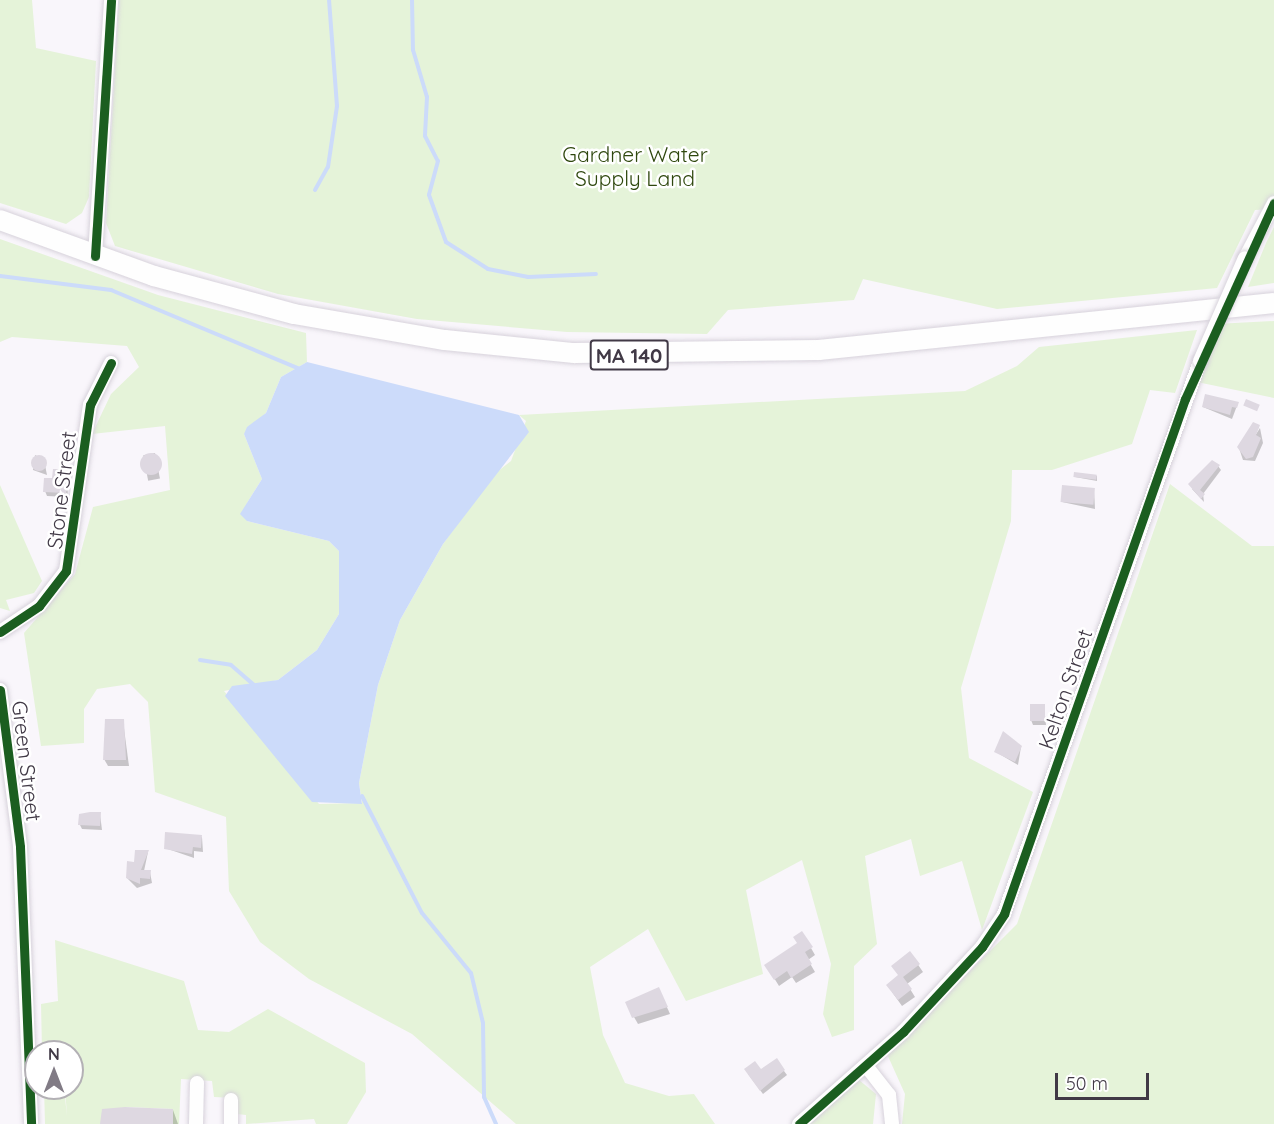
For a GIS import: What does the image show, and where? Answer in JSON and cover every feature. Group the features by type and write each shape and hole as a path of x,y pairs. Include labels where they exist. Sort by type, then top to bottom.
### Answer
{"highway":[{"name":"MA 140","path":"0,220 95,256 329,321 466,343 608,354 819,350 1274,303"},
{"path":"0,234 39,236"}],"street":[{"path":"95,256 111,0"},
{"name":"Kelton Street","path":"799,1124 867,1067 982,947 1008,907 1200,361 1245,258 1274,203"},
{"name":"Stone Street","path":"0,632 39,606 66,571 90,405 111,363"},
{"name":"Green Street","path":"0,690 20,847 31,1124"},
{"path":"867,1067 889,1095 892,1124"},
{"path":"196,1124 197,1083"},
{"path":"231,1100 231,1124"}],"green space":[{"path":"0,0 32,0 36,48 96,61 89,197 82,213 66,224 0,203"},
{"name":"Gardner Water Supply Land","path":"119,0 1274,0 1274,209 1255,210 1217,288 997,309 863,279 854,300 728,310 707,334 567,332 417,319 278,294 115,246 106,223"},
{"path":"1274,227 1274,283 1248,287 1266,243"},
{"path":"0,239 158,295 306,333 307,362 281,377 266,413 244,434 262,479 247,503 247,521 329,541 339,551 339,614 317,650 278,680 224,691 319,804 362,803 359,783 378,685 400,620 443,544 492,476 511,461 526,421 519,415 965,391 1017,366 1039,347 1197,330 1175,393 1150,390 1132,444 1052,470 1012,470 1011,521 961,688 969,758 1033,792 982,930 962,861 920,876 911,839 865,856 877,944 854,966 854,1030 832,1037 823,1014 831,964 802,860 746,890 763,974 686,1001 648,929 590,967 603,1035 625,1083 669,1096 694,1094 715,1124 516,1124 412,1034 309,979 260,942 229,891 226,817 155,792 148,702 130,684 97,689 84,709 84,743 41,746 24,633 75,574 93,507 170,490 165,426 92,434 111,394 139,367 127,346 12,337 0,342"},
{"path":"1274,321 1274,398 1192,381 1216,324"},
{"path":"1170,484 1252,546 1274,546 1274,1124 902,1124 905,1094 887,1054 1017,924"},
{"path":"0,485 42,581 34,593 6,600 10,611 0,608"},
{"path":"55,940 184,981 198,1030 229,1032 268,1009 365,1063 366,1092 347,1124 316,1124 314,1119 246,1124 246,1115 237,1114 236,1098 214,1097 212,1081 181,1079 179,1124 173,1124 173,1109 126,1107 100,1124 45,1124 44,1100 65,1100 67,1116 66,1100 84,1100 84,1040 42,1040 41,1004 58,1001"},
{"path":"859,1080 876,1094 873,1124 810,1124"}],"water":[{"path":"307,362 519,415 529,432 443,544 400,620 378,685 359,783 362,804 312,802 225,696 232,686 278,680 317,650 339,614 339,551 329,541 247,521 240,514 262,479 244,434 247,427 266,413 281,377"}],"building":[{"path":"1205,394 1239,402 1237,408 1232,407 1230,415 1202,407"},
{"path":"1246,399 1260,405 1257,411 1243,405"},
{"path":"1253,422 1260,425 1256,435 1261,438 1253,457 1246,459 1237,447"},
{"path":"151,453 159,456 162,464 159,472 151,475 143,472 140,464 143,456"},
{"path":"39,455 45,457 47,463 45,469 39,471 33,469 31,463 33,457"},
{"path":"1212,460 1220,465 1200,490 1205,494 1201,499 1188,484"},
{"path":"53,469 68,469 66,493 43,492 44,478 52,478"},
{"path":"1074,472 1097,475 1096,480 1073,477"},
{"path":"1062,485 1095,488 1093,505 1061,502"},
{"path":"1030,704 1045,704 1045,721 1030,721"},
{"path":"105,719 124,719 126,760 103,760"},
{"path":"1003,731 1022,746 1015,762 994,752"},
{"path":"101,812 100,826 78,825 79,814"},
{"path":"165,832 202,835 201,848 193,847 192,854 164,849"},
{"path":"135,850 149,850 141,870 151,870 150,879 140,878 140,884 126,878 127,861 134,862"},
{"path":"802,931 813,947 805,952 812,964 791,978 787,971 774,980 764,965 797,943 793,937"},
{"path":"910,951 920,964 903,977 912,989 898,1000 886,985 898,975 891,966"},
{"path":"659,987 668,1007 632,1018 625,1002"},
{"path":"777,1058 785,1070 760,1091 744,1069 755,1061 761,1069"},
{"path":"125,1107 173,1109 173,1124 100,1124 102,1109"}],"waterway":[{"path":"315,190 328,167 337,106 329,0"},
{"path":"412,0 413,50 427,97 425,136 438,161 429,195 446,242 488,269 528,277 596,274"},
{"path":"0,276 111,290 300,369"},
{"path":"200,660 231,665 256,687"},
{"path":"362,796 422,913 471,973 483,1023 484,1097 496,1124"}],"cycle path":[{"path":"95,256 111,0"},
{"path":"799,1124 903,1032 982,947 1004,914 1185,399 1274,203"},
{"path":"0,632 39,606 66,571 90,405 111,363"},
{"path":"0,690 20,847 31,1124"}]}
